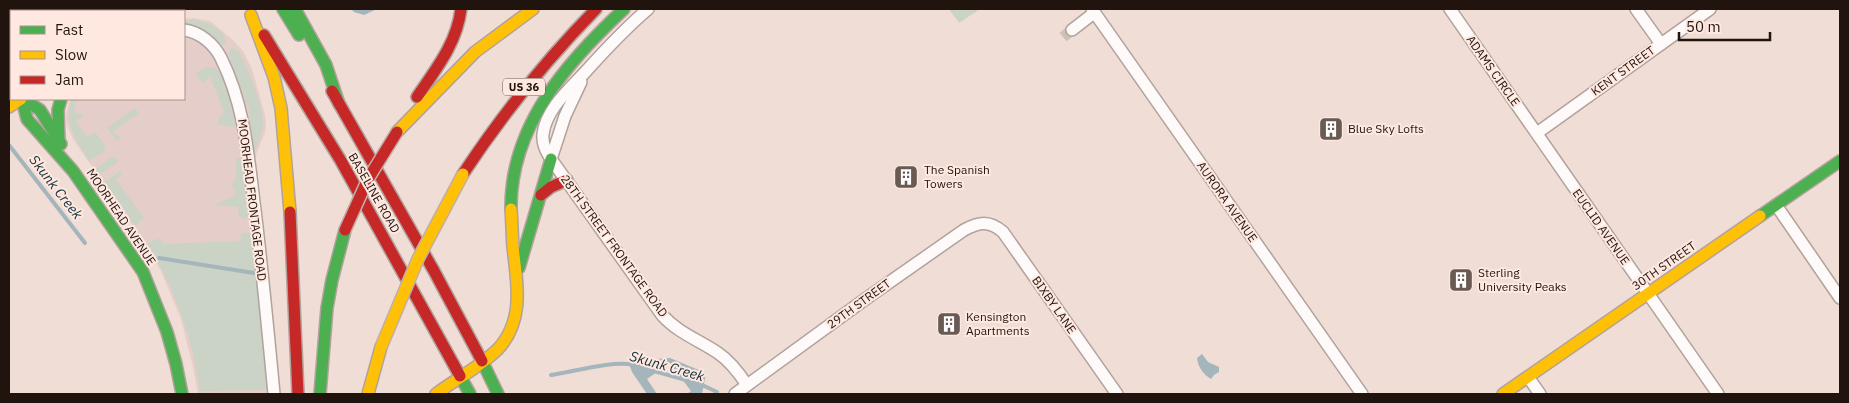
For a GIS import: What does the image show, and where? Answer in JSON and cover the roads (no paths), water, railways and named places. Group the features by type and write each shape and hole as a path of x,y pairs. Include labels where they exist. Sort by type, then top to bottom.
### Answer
{"main road":[{"name":"BASELINE ROAD","path":"282,9 339,104 434,271 498,394"},
{"path":"294,9 326,64 339,104"},
{"path":"320,394 327,308 345,230 368,180 398,132 414,100 449,48 457,30 461,9"},
{"path":"398,132 475,52 533,9"},
{"name":"US 36","path":"368,394 381,347 414,266 433,227 463,174 489,134 522,90 554,51 596,9"},
{"path":"436,394 497,350 510,332 516,318 516,280 511,196 514,172 526,130 541,102 560,74 593,38 624,9"},
{"name":"BASELINE ROAD","path":"246,11 298,89 375,222 470,394"},
{"path":"246,11 274,76 283,126 292,247 298,394"},
{"path":"9,107 20,100"},
{"name":"MOORHEAD AVENUE","path":"22,100 23,111 27,119 73,171 146,279 169,342 182,394"},
{"name":"MOORHEAD AVENUE","path":"24,100 40,110 60,141 73,171"},
{"path":"60,141 58,110 61,100"},
{"path":"516,280 551,159"},
{"name":"30TH STREET","path":"1503,394 1840,160"},
{"path":"541,195 551,187 567,180"}],"street":[{"path":"551,159 565,116 588,69 648,9"},
{"name":"ADAMS CIRCLE","path":"1450,9 1537,133"},
{"path":"1636,9 1660,44"},
{"name":"KENT STREET","path":"1537,133 1710,9"},
{"path":"1072,30 1093,11"},
{"name":"AURORA AVENUE","path":"1093,11 1362,394"},
{"name":"MOORHEAD FRONTAGE ROAD","path":"185,30 201,36 218,53 233,86 244,121 274,394"},
{"name":"EUCLID AVENUE","path":"1537,133 1718,394"},
{"name":"28TH STREET FRONTAGE ROAD","path":"551,159 662,315 678,330 724,358 738,372 747,386"},
{"path":"1776,205 1840,298"},
{"name":"29TH STREET","path":"735,394 964,230 975,224 986,222"},
{"name":"BIXBY LANE","path":"986,222 995,225 1003,232 1117,394"},
{"path":"1528,377 1540,394"}],"waterway":[{"name":"Skunk Creek","path":"9,145 85,243"},
{"name":"Skunk Creek","path":"159,258 254,273"},
{"name":"Skunk Creek","path":"551,375 604,365 633,365"},
{"name":"Skunk Creek","path":"654,371 686,380"},
{"name":"Skunk Creek","path":"700,384 717,392"}],"tunnel":[{"path":"1063,37 1072,30"}],"place":[{"name":"Blue Sky Lofts","path":"1331,129"},
{"name":"The Spanish Towers","path":"906,177"},
{"name":"Sterling University Peaks","path":"1461,280"},
{"name":"Kensington Apartments","path":"949,324"}]}
